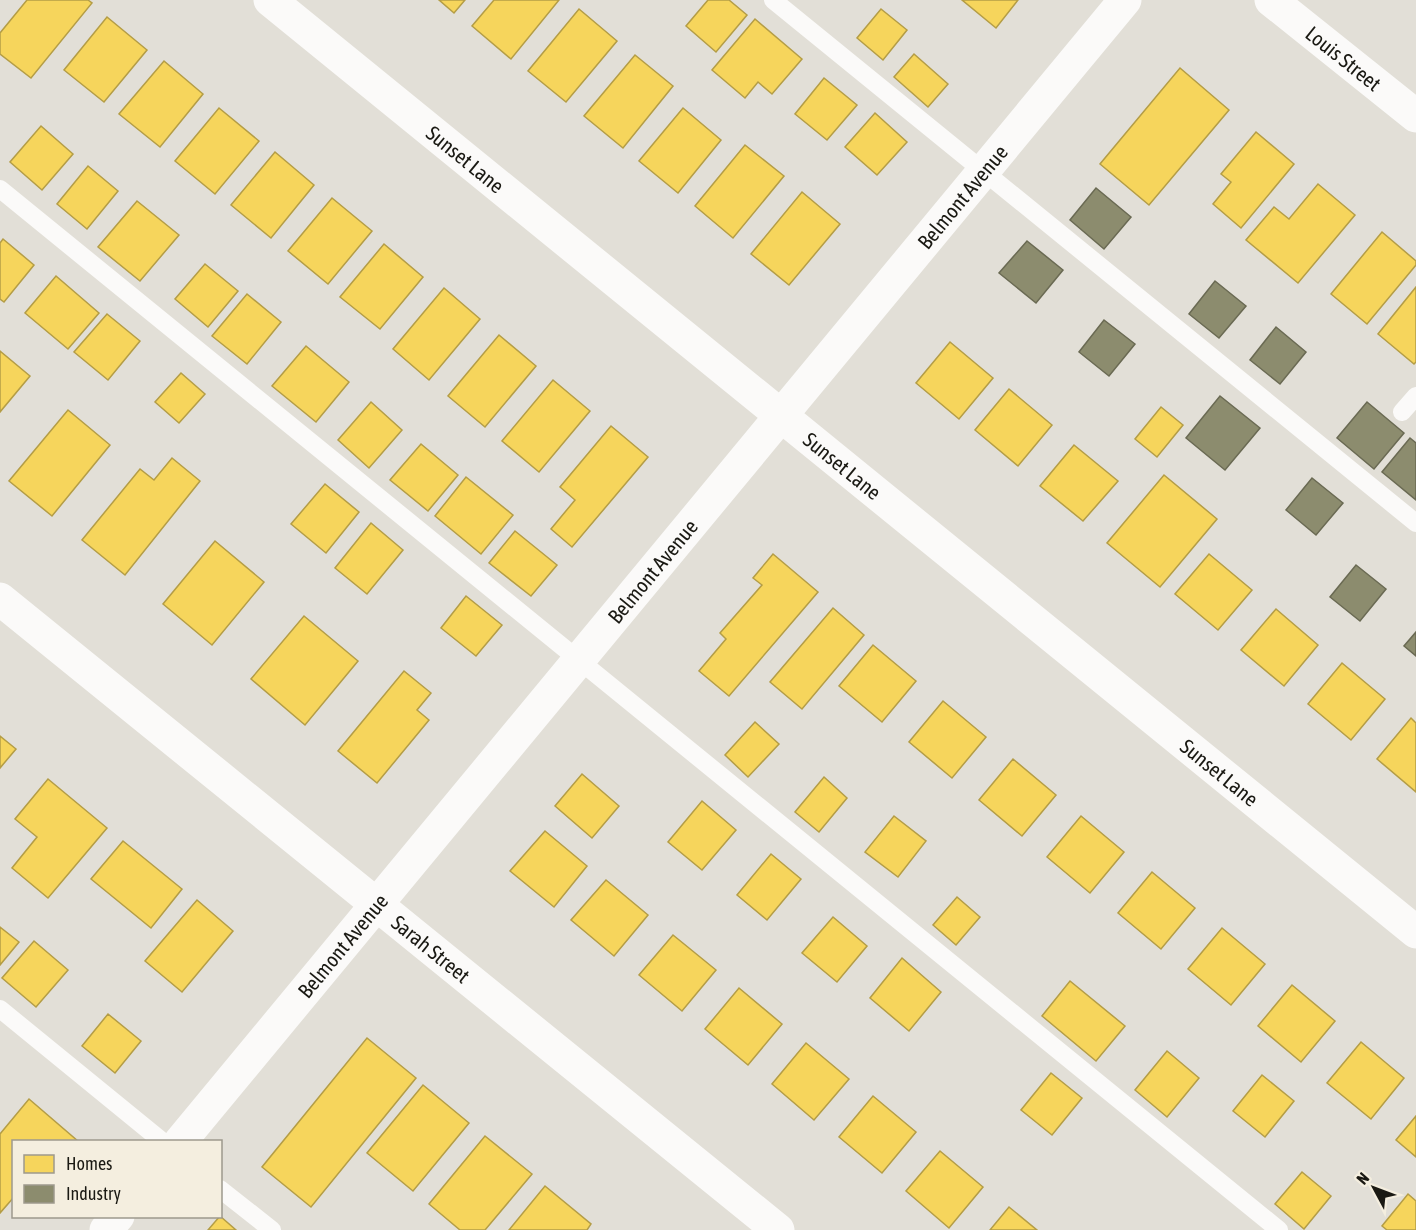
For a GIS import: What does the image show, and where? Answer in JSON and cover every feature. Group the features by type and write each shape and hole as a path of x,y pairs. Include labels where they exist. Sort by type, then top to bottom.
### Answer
{"street":[{"name":"Sunset Lane","path":"270,0 1416,932"},
{"name":"Belmont Avenue","path":"182,1140 1125,0"},
{"name":"Louis Street","path":"1271,0 1416,116"},
{"name":"Sarah Street","path":"0,599 778,1230"},
{"path":"106,1230 116,1218"}],"lane":[{"path":"773,0 1416,523"},
{"path":"0,189 1279,1230"},
{"path":"1402,412 1416,396"},
{"path":"0,1009 160,1140"},
{"path":"222,1191 272,1230"}],"building: Homes":[{"path":"27,0 88,0 92,3 31,78 0,54 0,33"},
{"path":"439,0 465,0 454,13"},
{"path":"494,0 559,0 511,59 472,26"},
{"path":"708,0 729,0 747,15 716,52 686,26"},
{"path":"962,0 1018,0 996,28"},
{"path":"579,9 617,41 566,102 528,71"},
{"path":"881,9 907,30 883,60 857,38"},
{"path":"107,17 147,50 104,102 64,70"},
{"path":"755,19 802,59 772,94 758,82 745,98 712,70"},
{"path":"914,54 948,84 928,107 894,77"},
{"path":"635,55 673,86 623,148 584,116"},
{"path":"164,61 203,94 160,147 119,114"},
{"path":"1180,68 1229,110 1149,205 1100,164"},
{"path":"824,78 857,105 827,140 795,114"},
{"path":"219,108 259,141 215,194 175,161"},
{"path":"683,108 721,140 678,193 639,161"},
{"path":"875,113 907,142 877,175 845,147"},
{"path":"41,126 73,154 42,190 10,162"},
{"path":"1256,132 1294,164 1241,228 1213,204 1231,182 1221,174"},
{"path":"745,145 784,176 733,238 695,206"},
{"path":"275,152 314,185 271,238 231,205"},
{"path":"88,166 118,191 87,229 57,204"},
{"path":"1318,184 1355,215 1298,283 1246,240 1274,207 1289,219"},
{"path":"802,192 840,224 789,285 751,254"},
{"path":"332,198 372,231 328,284 288,251"},
{"path":"137,201 179,235 140,281 98,247"},
{"path":"1382,232 1416,261 1416,265 1367,324 1331,294"},
{"path":"3,239 34,265 4,302 0,299 0,243"},
{"path":"384,244 423,277 380,329 340,297"},
{"path":"205,264 238,291 208,327 175,299"},
{"path":"56,276 99,313 68,349 25,313"},
{"path":"1416,287 1416,362 1414,364 1378,334"},
{"path":"444,288 480,319 429,380 393,349"},
{"path":"247,294 281,322 247,364 212,336"},
{"path":"107,314 140,341 108,380 74,352"},
{"path":"499,335 536,366 485,427 448,396"},
{"path":"950,342 993,378 959,419 916,383"},
{"path":"306,346 349,382 316,422 272,386"},
{"path":"0,351 30,376 0,412"},
{"path":"181,373 205,394 179,423 155,402"},
{"path":"553,380 590,411 539,472 502,441"},
{"path":"1009,389 1052,425 1018,466 975,430"},
{"path":"371,402 402,430 369,468 338,440"},
{"path":"1161,407 1183,425 1157,457 1135,439"},
{"path":"68,410 110,445 52,516 9,481"},
{"path":"611,426 648,457 572,547 551,529 575,500 560,487"},
{"path":"421,444 458,475 428,511 390,480"},
{"path":"1074,445 1118,481 1083,521 1040,486"},
{"path":"172,458 200,481 125,575 82,540 140,469 154,480"},
{"path":"1164,475 1217,519 1160,587 1107,543"},
{"path":"466,477 513,515 481,554 435,516"},
{"path":"325,484 359,512 326,553 291,524"},
{"path":"371,523 403,550 367,594 335,568"},
{"path":"515,531 557,565 531,596 489,563"},
{"path":"215,541 264,582 212,645 163,604"},
{"path":"773,554 818,592 729,696 699,671 726,639 720,633 762,585 753,578"},
{"path":"1209,554 1252,590 1218,630 1175,594"},
{"path":"466,596 502,625 476,656 441,628"},
{"path":"833,608 864,635 802,709 770,682"},
{"path":"1276,609 1318,645 1284,686 1241,650"},
{"path":"304,616 358,661 305,725 251,679"},
{"path":"873,645 916,681 882,722 839,686"},
{"path":"1342,663 1385,699 1351,740 1308,704"},
{"path":"404,671 431,693 417,710 429,720 377,783 338,751"},
{"path":"943,701 986,737 952,778 909,742"},
{"path":"1411,718 1416,723 1416,792 1377,759"},
{"path":"755,722 779,744 748,777 725,755"},
{"path":"0,736 16,749 0,768"},
{"path":"1013,759 1056,795 1022,836 979,800"},
{"path":"582,774 619,806 592,838 555,806"},
{"path":"824,777 847,798 819,832 795,812"},
{"path":"48,779 107,828 48,898 12,868 37,837 15,819"},
{"path":"702,801 736,830 702,870 668,842"},
{"path":"894,816 926,841 898,877 865,852"},
{"path":"1081,816 1124,852 1090,893 1047,857"},
{"path":"545,831 587,866 554,907 510,871"},
{"path":"123,841 182,889 151,928 91,879"},
{"path":"771,854 801,879 767,920 737,895"},
{"path":"1152,872 1195,908 1161,949 1118,913"},
{"path":"606,880 648,915 614,956 571,920"},
{"path":"957,897 980,917 956,945 933,925"},
{"path":"197,900 233,931 182,992 145,961"},
{"path":"833,917 867,946 837,982 802,953"},
{"path":"0,927 19,942 0,965"},
{"path":"1222,928 1265,964 1231,1005 1188,969"},
{"path":"673,935 716,970 682,1011 639,975"},
{"path":"34,941 68,970 36,1007 2,978"},
{"path":"902,958 941,992 909,1031 870,998"},
{"path":"1070,981 1125,1026 1096,1061 1042,1016"},
{"path":"1292,985 1335,1021 1301,1062 1258,1026"},
{"path":"739,988 782,1024 748,1065 705,1029"},
{"path":"108,1014 141,1041 115,1073 82,1046"},
{"path":"367,1038 416,1078 311,1207 262,1167"},
{"path":"1361,1042 1404,1078 1371,1119 1327,1083"},
{"path":"806,1043 849,1079 814,1120 772,1084"},
{"path":"1167,1051 1199,1078 1167,1117 1135,1090"},
{"path":"1051,1073 1082,1098 1052,1135 1021,1110"},
{"path":"1262,1075 1294,1101 1265,1137 1233,1111"},
{"path":"423,1085 469,1123 413,1191 367,1153"},
{"path":"873,1096 916,1132 882,1173 839,1137"},
{"path":"29,1099 77,1140 12,1140 12,1199 0,1213 0,1134"},
{"path":"1416,1116 1416,1157 1396,1140"},
{"path":"485,1136 532,1174 485,1230 460,1230 429,1204"},
{"path":"940,1151 983,1187 949,1228 906,1191"},
{"path":"1302,1172 1331,1196 1304,1229 1275,1204"},
{"path":"545,1186 591,1224 587,1230 509,1230"},
{"path":"1408,1194 1416,1201 1416,1230 1387,1230 1382,1226"},
{"path":"1009,1207 1037,1230 990,1230"},
{"path":"218,1218 222,1218 236,1230 208,1230"}],"building: Industry":[{"path":"1096,188 1131,217 1104,249 1070,220"},
{"path":"1027,241 1063,270 1036,303 999,273"},
{"path":"1215,281 1246,306 1219,338 1189,314"},
{"path":"1104,320 1135,344 1109,376 1079,352"},
{"path":"1276,327 1306,352 1280,384 1250,360"},
{"path":"1220,396 1260,428 1225,470 1186,438"},
{"path":"1367,402 1404,433 1374,469 1337,438"},
{"path":"1410,438 1416,443 1416,500 1382,472"},
{"path":"1312,478 1343,503 1316,535 1286,510"},
{"path":"1356,565 1386,589 1360,621 1330,597"},
{"path":"1416,632 1416,656 1404,646"}]}
